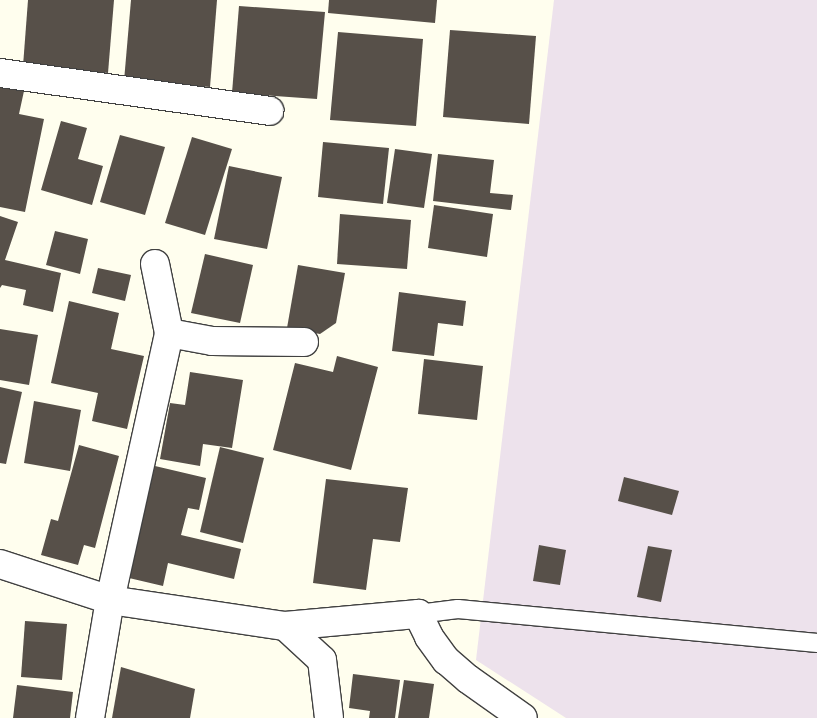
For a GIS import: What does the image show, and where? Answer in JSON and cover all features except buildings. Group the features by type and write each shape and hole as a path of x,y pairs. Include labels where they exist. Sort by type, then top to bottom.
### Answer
{"street":[{"path":"0,73 269,110"},
{"path":"90,718 110,600 169,333 155,264"},
{"path":"169,333 212,340 304,342"},
{"path":"0,564 110,600 285,626 418,614 429,637 446,660 468,679 522,718"},
{"path":"285,626 322,660 329,718"}],"lane":[{"path":"418,614 458,609 817,643"}],"shaded area":[{"path":"554,0 817,0 817,718 566,718 476,660"}]}
